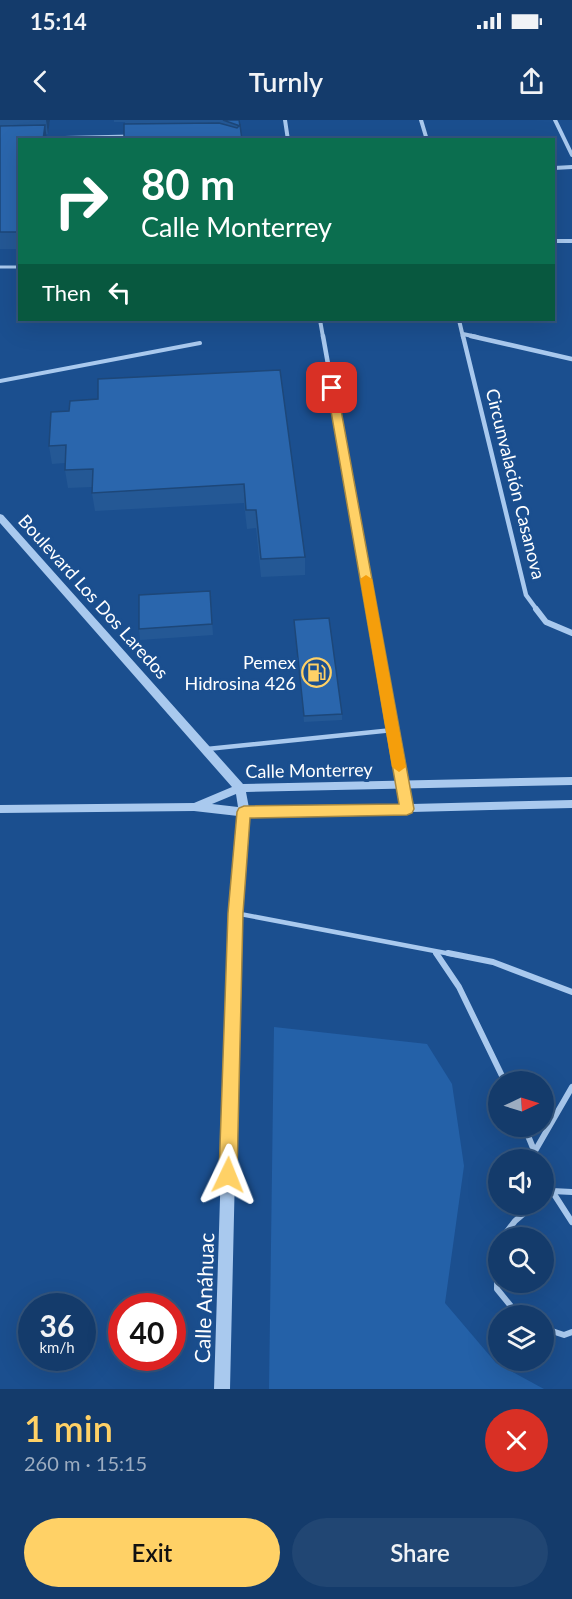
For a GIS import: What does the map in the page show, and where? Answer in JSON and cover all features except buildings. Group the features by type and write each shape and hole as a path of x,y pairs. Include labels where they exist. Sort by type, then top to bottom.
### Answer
{"street":[{"path":"285,120 288,138"},
{"path":"420,120 426,138"},
{"path":"555,120 572,155"},
{"path":"555,168 572,168"},
{"path":"555,241 572,241"},
{"path":"320,321 407,809"},
{"name":"Circunvalación Casanova","path":"459,321 526,594 546,622 572,633"},
{"path":"463,334 572,359"},
{"name":"Boulevard Los Dos Laredos","path":"0,517 240,788"},
{"name":"Calle Monterrey","path":"194,807 240,788 572,781"},
{"path":"240,788 244,812"},
{"name":"Calle Monterrey","path":"0,809 194,807 244,812 572,804"},
{"name":"Calle Anáhuac","path":"222,1389 235,913 244,812"}],"lane":[{"path":"35,138 139,136"},
{"path":"0,267 18,267"},
{"path":"0,381 200,343"},
{"path":"206,749 393,730"},
{"path":"235,913 493,962 572,992"},
{"path":"435,952 459,987 500,1071"},
{"path":"536,1149 572,1087"},
{"path":"554,1191 572,1192"},
{"path":"554,1194 572,1222"},
{"path":"510,1227 522,1215"},
{"path":"500,1293 510,1305"},
{"path":"554,1332 564,1335 572,1332"}],"shaded area":[{"path":"274,1027 427,1044 452,1084 464,1166 445,1303 488,1354 488,1371 511,1371 544,1389 269,1389"}],"slow traffic":[{"path":"366,579 399,767"}],"place":[{"name":"Pemex Hidrosina 426","path":"317,673"}],"route":[{"path":"228,1175 235,913 244,812 407,809 332,388"}]}
